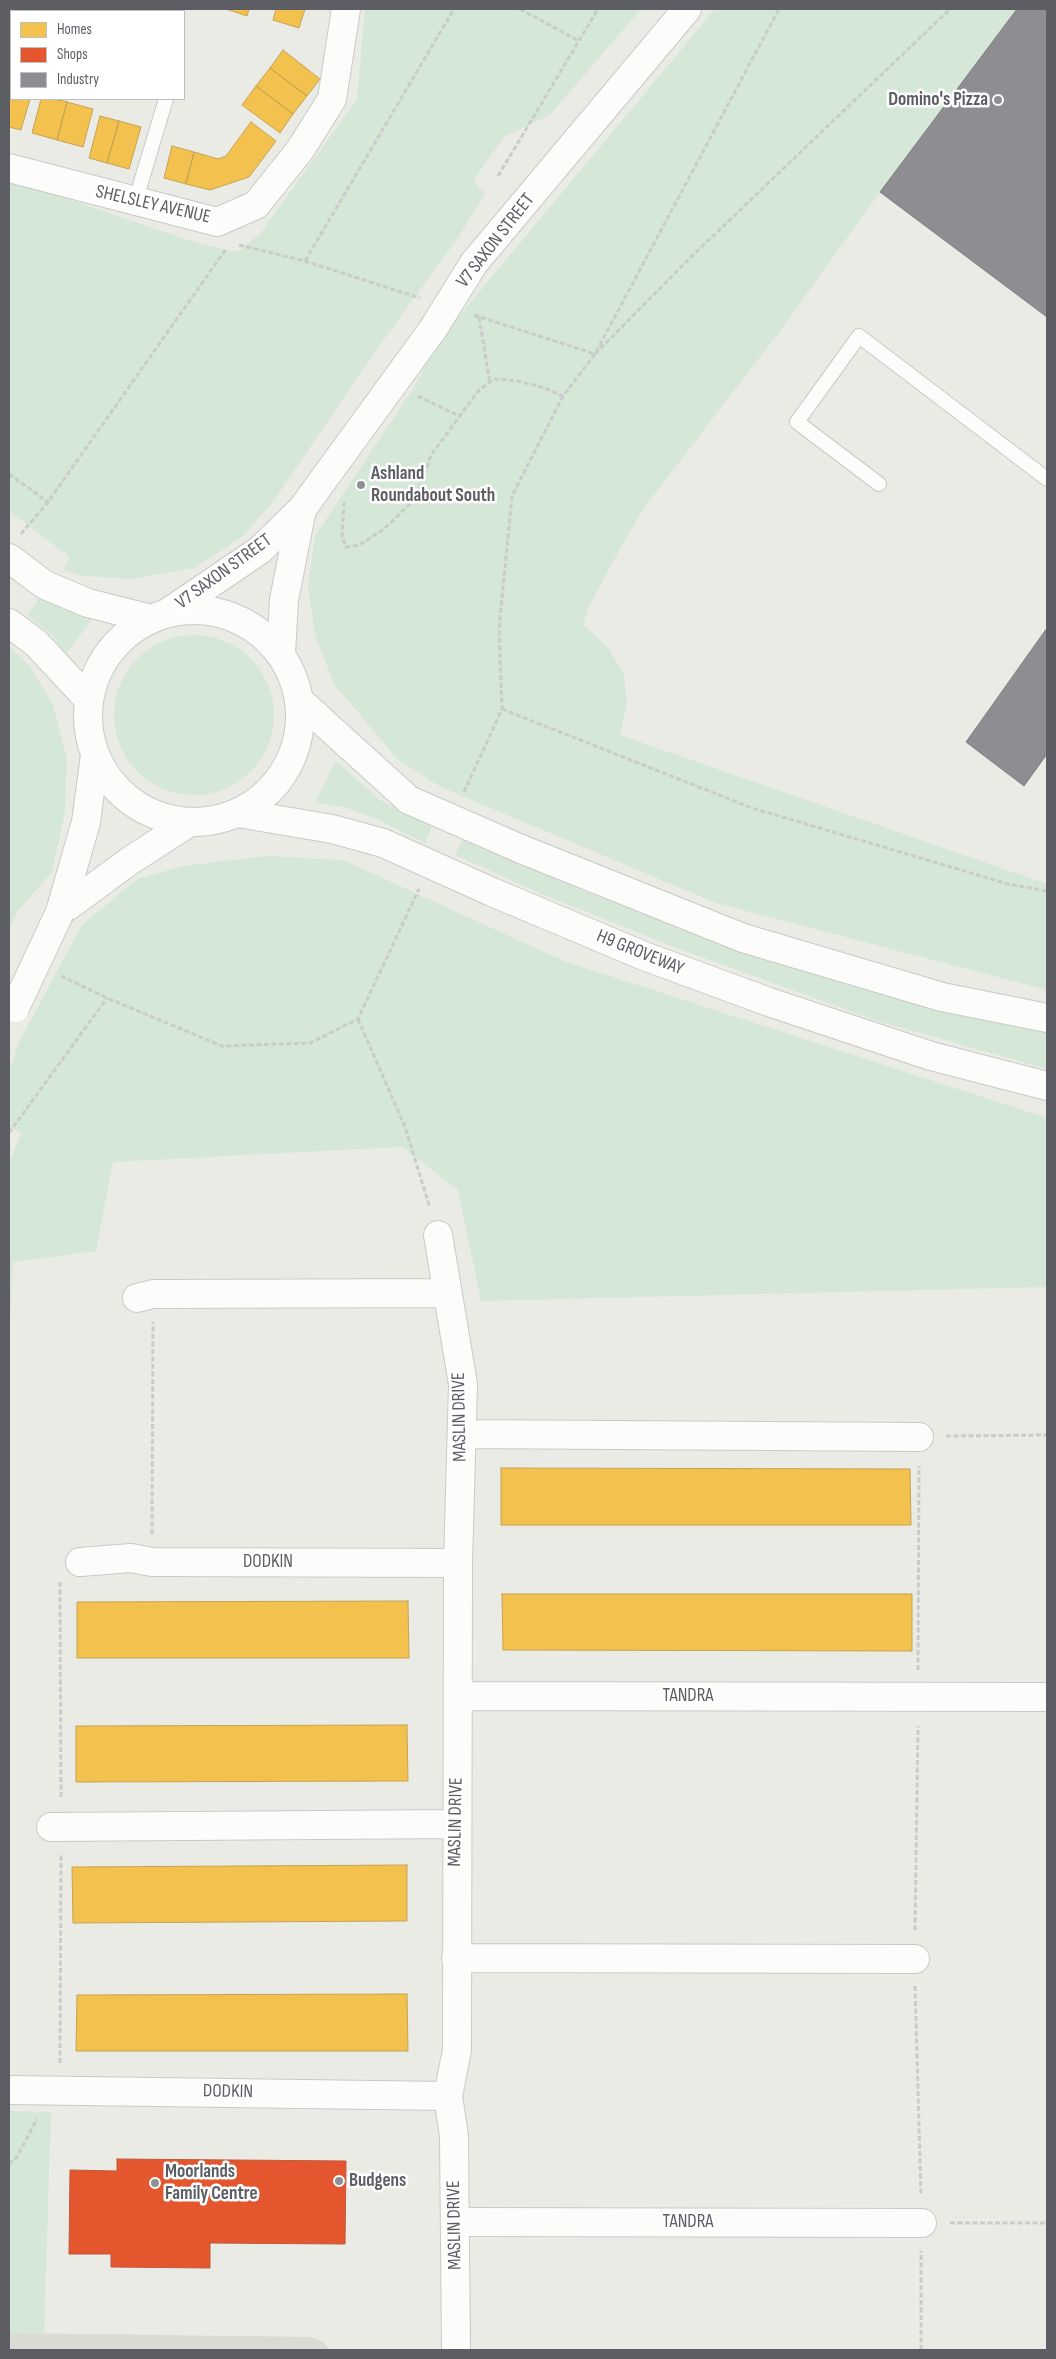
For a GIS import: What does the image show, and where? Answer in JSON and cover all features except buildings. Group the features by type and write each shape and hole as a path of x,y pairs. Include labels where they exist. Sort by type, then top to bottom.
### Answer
{"street":[{"name":"SHELSLEY AVENUE","path":"9,168 216,222 256,205 300,150 332,99 346,9"},
{"name":"V7 SAXON STREET","path":"95,755 88,719 89,700 100,666 121,638 159,616 260,550 302,509 433,329 474,263 687,9"},
{"name":"V7 SAXON STREET","path":"281,654 284,600 302,509"},
{"path":"14,547 45,585 88,603 159,616 198,610 230,616 259,631 281,654 293,677 300,701 299,736 288,768 266,795 238,813 222,819 190,822 160,817 132,803 110,782 95,755"},
{"path":"11,625 36,643 89,700"},
{"path":"300,701 409,800 522,849 743,938 942,997 1043,1016"},
{"path":"12,1014 60,912 86,822 95,755"},
{"name":"H9 GROVEWAY","path":"238,813 332,829 383,843 492,892 644,956 769,1002 931,1056 1047,1086"},
{"path":"60,912 131,860 190,822"},
{"name":"MASLIN DRIVE","path":"438,1235 464,1384 458,1563 457,2050 448,2096 454,2136 456,2350"},
{"path":"145,1296 447,1293"},
{"path":"462,1434 919,1437"},
{"name":"DODKIN","path":"80,1562 131,1558 152,1562 458,1563"},
{"name":"TANDRA","path":"458,1696 918,1695 1047,1697"},
{"path":"51,1827 456,1824"},
{"path":"456,1958 915,1959"},
{"name":"DODKIN","path":"9,2090 52,2089 448,2096"},
{"name":"TANDRA","path":"455,2222 922,2223"}],"lane":[{"path":"135,202 166,100"},
{"path":"879,484 797,422 859,336 1047,479"}],"path":[{"path":"305,261 454,9"},
{"path":"520,9 579,41"},
{"path":"498,176 598,9"},
{"path":"595,354 779,9"},
{"path":"461,797 502,709 499,629 512,496 563,396 595,354 690,258 950,9"},
{"path":"14,547 48,502 230,243 305,261 424,299"},
{"path":"470,314 595,354"},
{"path":"479,317 490,383"},
{"path":"345,499 342,536 346,547 359,545 384,529 412,502 422,482 431,456 479,390 495,379 517,381 542,387 563,396"},
{"path":"415,395 459,416"},
{"path":"9,474 48,502"},
{"path":"502,709 752,808 1008,884 1047,891"},
{"path":"9,1133 107,998 222,1046 310,1043 358,1019 420,886"},
{"path":"358,1019 405,1127 438,1235"},
{"path":"145,1296 152,1562"},
{"path":"921,2350 922,2223 915,1959 919,1437 1047,1434"},
{"path":"9,2164 17,2157 52,2089"},
{"path":"922,2223 1047,2223"}],"shaded area":[{"path":"9,2333 311,2337 323,2342 330,2350 9,2350"}],"green space":[{"path":"365,9 641,9 550,115 504,137 473,181 485,194 459,236 375,352 275,499 242,537 194,568 131,579 85,576 63,570 70,557 9,511 9,179 197,243 237,252 260,234 357,99"},
{"path":"715,9 1017,9 880,192 783,327 644,508 621,547 587,610 584,625 609,649 624,674 627,704 620,735 1047,884 1047,990 716,903 441,787 398,760 334,684 315,635 308,586 315,536 414,387 440,339"},
{"path":"40,597 93,618 66,654 52,635 27,615"},
{"path":"202,635 232,644 251,658 261,670 268,684 273,699 273,731 268,746 261,760 251,772 239,782 217,792 202,795 186,795 171,792 149,782 127,760 115,731 114,707 117,692 127,670 149,648 178,636"},
{"path":"9,646 29,665 53,705 67,759 65,813 52,872 17,912 9,930"},
{"path":"336,761 380,800 432,827 425,843 374,818 347,808 315,802"},
{"path":"462,840 596,896 792,967 984,1020 1047,1033 1047,1069 878,1021 679,949 544,895 455,855"},
{"path":"267,856 343,860 564,961 1047,1118 1047,1287 481,1301 458,1190 402,1147 113,1162 96,1251 13,1262 9,1339 9,1163 21,1134 9,1126 9,1073 19,1042 82,925 137,879 183,866"},
{"path":"9,2111 51,2112 44,2333 9,2333"}],"place":[{"name":"Domino's Pizza","path":"998,100"},
{"name":"Ashland Roundabout South","path":"361,485"},
{"name":"Budgens","path":"339,2181"},
{"name":"Moorlands Family Centre","path":"155,2183"}]}
